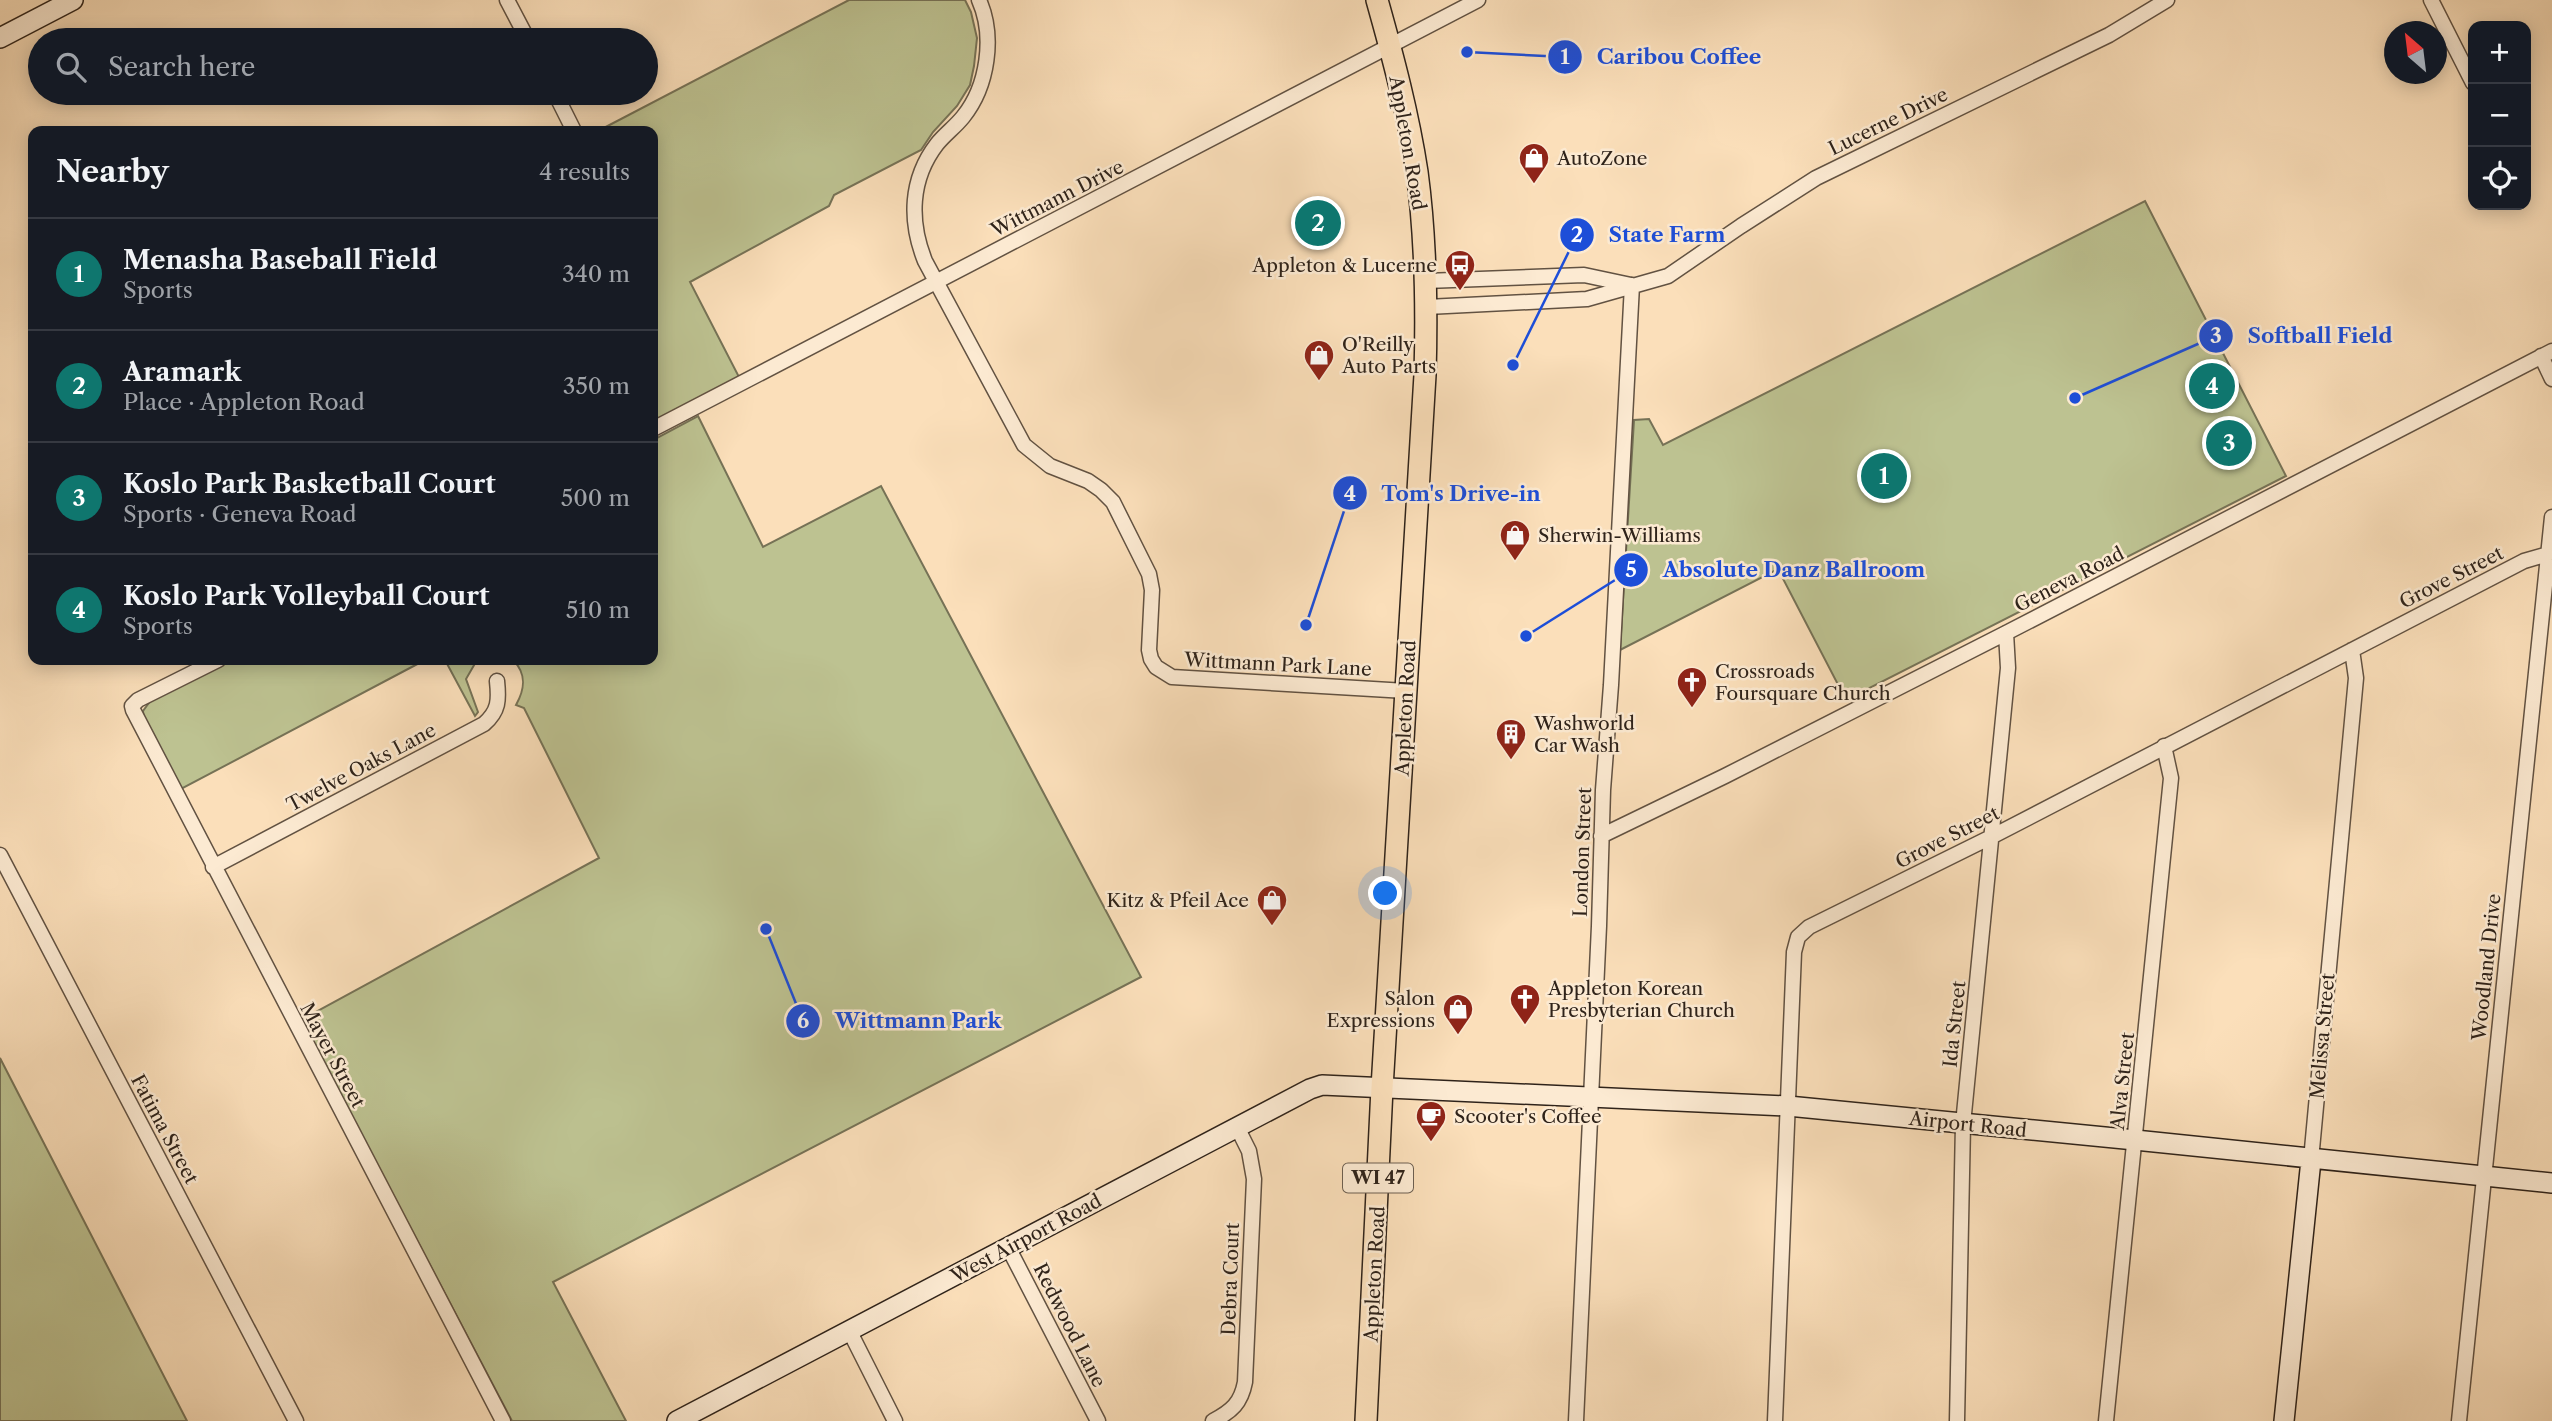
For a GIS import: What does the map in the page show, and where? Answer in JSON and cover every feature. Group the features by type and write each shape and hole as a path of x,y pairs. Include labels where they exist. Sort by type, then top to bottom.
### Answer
{"main road":[{"name":"Appleton Road","path":"1366,1421 1382,1087 1427,307 1417,172 1398,76 1377,0"}],"street":[{"path":"0,38 73,0"},
{"path":"507,0 522,28"},
{"name":"Wittmann Park Lane","path":"979,0 987,33 986,66 964,116 932,152 920,175 914,214 916,235 936,282 1024,445 1049,466 1088,481 1113,502 1149,574 1152,590 1149,650 1156,667 1172,677 1406,691"},
{"name":"Wittmann Drive","path":"658,426 1478,0"},
{"name":"Lucerne Drive","path":"1427,307 1587,299 1668,276 1815,178 2109,35 2167,0"},
{"path":"2431,0 2468,73"},
{"path":"561,105 572,126"},
{"name":"Lucerne Drive","path":"1426,281 1584,275 1632,285"},
{"name":"London Street","path":"1576,1421 1601,836 1632,285"},
{"path":"2547,354 2552,379"},
{"name":"Geneva Road","path":"1601,836 2006,633 2547,354"},
{"name":"Woodland Drive","path":"2459,1421 2552,517"},
{"name":"Grove Street","path":"1775,1421 1794,952 1798,937 1809,927 1993,836 2524,561 2548,554"},
{"name":"Ida Street","path":"1956,1421 1963,1124 2008,668 2006,633"},
{"name":"Melissa Street","path":"2284,1421 2356,678 2352,650"},
{"name":"Mayer Street","path":"208,665 138,700 132,706 135,715 503,1421"},
{"name":"Twelve Oaks Lane","path":"213,867 484,724 493,717 498,708 497,681"},
{"name":"Alva Street","path":"2106,1421 2171,778 2164,746"},
{"name":"Fatima Street","path":"0,855 296,1421"},
{"name":"West Airport Road","path":"689,1418 849,1330 1310,1088 1322,1085 1382,1087"},
{"name":"Airport Road","path":"1382,1087 1788,1107 2135,1139 2311,1160 2552,1183"},
{"name":"Debra Court","path":"1213,1421 1233,1409 1239,1402 1245,1382 1254,1179 1249,1151 1237,1127"},
{"name":"Redwood Lane","path":"1008,1247 1098,1421"},
{"path":"849,1330 895,1421"}],"green space":[{"path":"849,0 965,0 971,12 977,38 970,85 957,106 933,132 921,150 834,195 829,206 690,282 739,377 658,419 658,126 608,126 648,105 658,105 658,100"},
{"path":"2145,201 2286,476 1846,700 1778,569 1620,650 1634,420 1649,419 1663,445"},
{"path":"698,416 763,547 881,486 1141,977 553,1282 626,1421 512,1421 301,1020 599,858 524,708 516,705 523,682 518,665 658,665 658,437"},
{"path":"208,665 416,665 181,789 144,720 143,711 151,700"},
{"path":"448,665 474,665 466,679 478,712 475,716"},
{"path":"0,1058 187,1421 0,1421"}],"place":[{"name":"Caribou Coffee","path":"1467,52"},
{"name":"AutoZone","path":"1534,185"},
{"name":"Aramark","path":"1318,223"},
{"name":"Appleton & Lucerne","path":"1460,292"},
{"name":"State Farm","path":"1513,365"},
{"name":"O'Reilly Auto Parts","path":"1319,382"},
{"name":"Koslo Park Volleyball Court","path":"2212,386"},
{"name":"Softball Field","path":"2075,398"},
{"name":"Koslo Park Basketball Court","path":"2229,443"},
{"name":"Menasha Baseball Field","path":"1884,476"},
{"name":"Sherwin-Williams","path":"1515,562"},
{"name":"Tom's Drive-in","path":"1306,625"},
{"name":"Absolute Danz Ballroom","path":"1526,636"},
{"name":"Crossroads Foursquare Church","path":"1692,709"},
{"name":"Washworld Car Wash","path":"1511,761"},
{"name":"Kitz & Pfeil Ace","path":"1272,927"},
{"name":"Wittmann Park","path":"766,929"},
{"name":"Appleton Korean Presbyterian Church","path":"1525,1026"},
{"name":"Salon Expressions","path":"1458,1036"},
{"name":"Scooter's Coffee","path":"1431,1143"}]}
